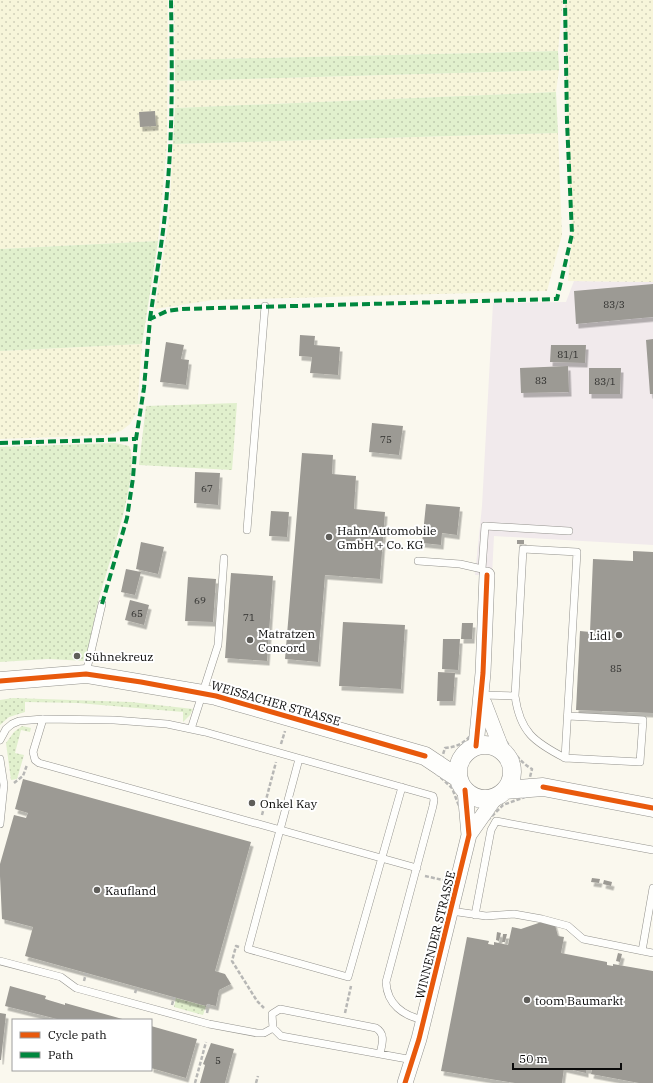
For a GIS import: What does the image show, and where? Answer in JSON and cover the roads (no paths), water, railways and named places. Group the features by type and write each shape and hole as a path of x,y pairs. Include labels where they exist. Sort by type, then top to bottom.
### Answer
{"street":[{"path":"462,784 458,765 478,739 481,694 484,572"},
{"name":"WEISSACHER STRASSE","path":"0,681 86,674 202,693 441,761 478,799 533,784 653,808"},
{"name":"WEISSACHER STRASSE","path":"441,761 478,739 485,744 494,746 533,784"},
{"path":"500,794 511,782 513,774 507,757"},
{"name":"WINNENDER STRASSE","path":"405,1083 424,1020 469,836 467,812 462,784"},
{"name":"WINNENDER STRASSE","path":"469,836 481,817 500,794"}],"lane":[{"path":"247,530 265,306"},
{"path":"418,561 460,564 484,572 485,526 569,531"},
{"path":"565,758 577,552 523,549 515,696 518,714 523,727 535,741 565,758 640,762 643,720 568,716"},
{"path":"191,729 218,644 224,558"},
{"path":"86,674 102,604"},
{"path":"481,694 515,696"},
{"path":"43,719 33,752 35,760 39,762 417,868"},
{"path":"0,740 6,729 19,721 43,719 114,720 166,724 191,729 433,796 434,800 417,868 386,982 386,990 393,1004 414,1018 424,1020"},
{"path":"0,759 4,785 0,809 0,824"},
{"path":"299,759 248,949 348,977 402,787"},
{"path":"475,915 491,830 496,821 653,850"},
{"path":"642,951 653,888"},
{"path":"451,910 475,915 486,916 514,914 542,919 568,926 583,939 653,953"},
{"path":"0,961 61,977 76,988 209,1024 257,1033 264,1033 273,1028"},
{"path":"380,1054 383,1035 381,1031 376,1028 280,1009 272,1014 273,1028 281,1036 412,1060"}],"place":[{"name":"Hahn Automobile GmbH + Co. KG","path":"329,537"},
{"name":"Lidl","path":"619,635"},
{"name":"Matratzen Concord","path":"250,640"},
{"name":"Sühnekreuz","path":"77,656"},
{"name":"Onkel Kay","path":"252,803"},
{"name":"Kaufland","path":"97,890"},
{"name":"toom Baumarkt","path":"527,1000"}]}
